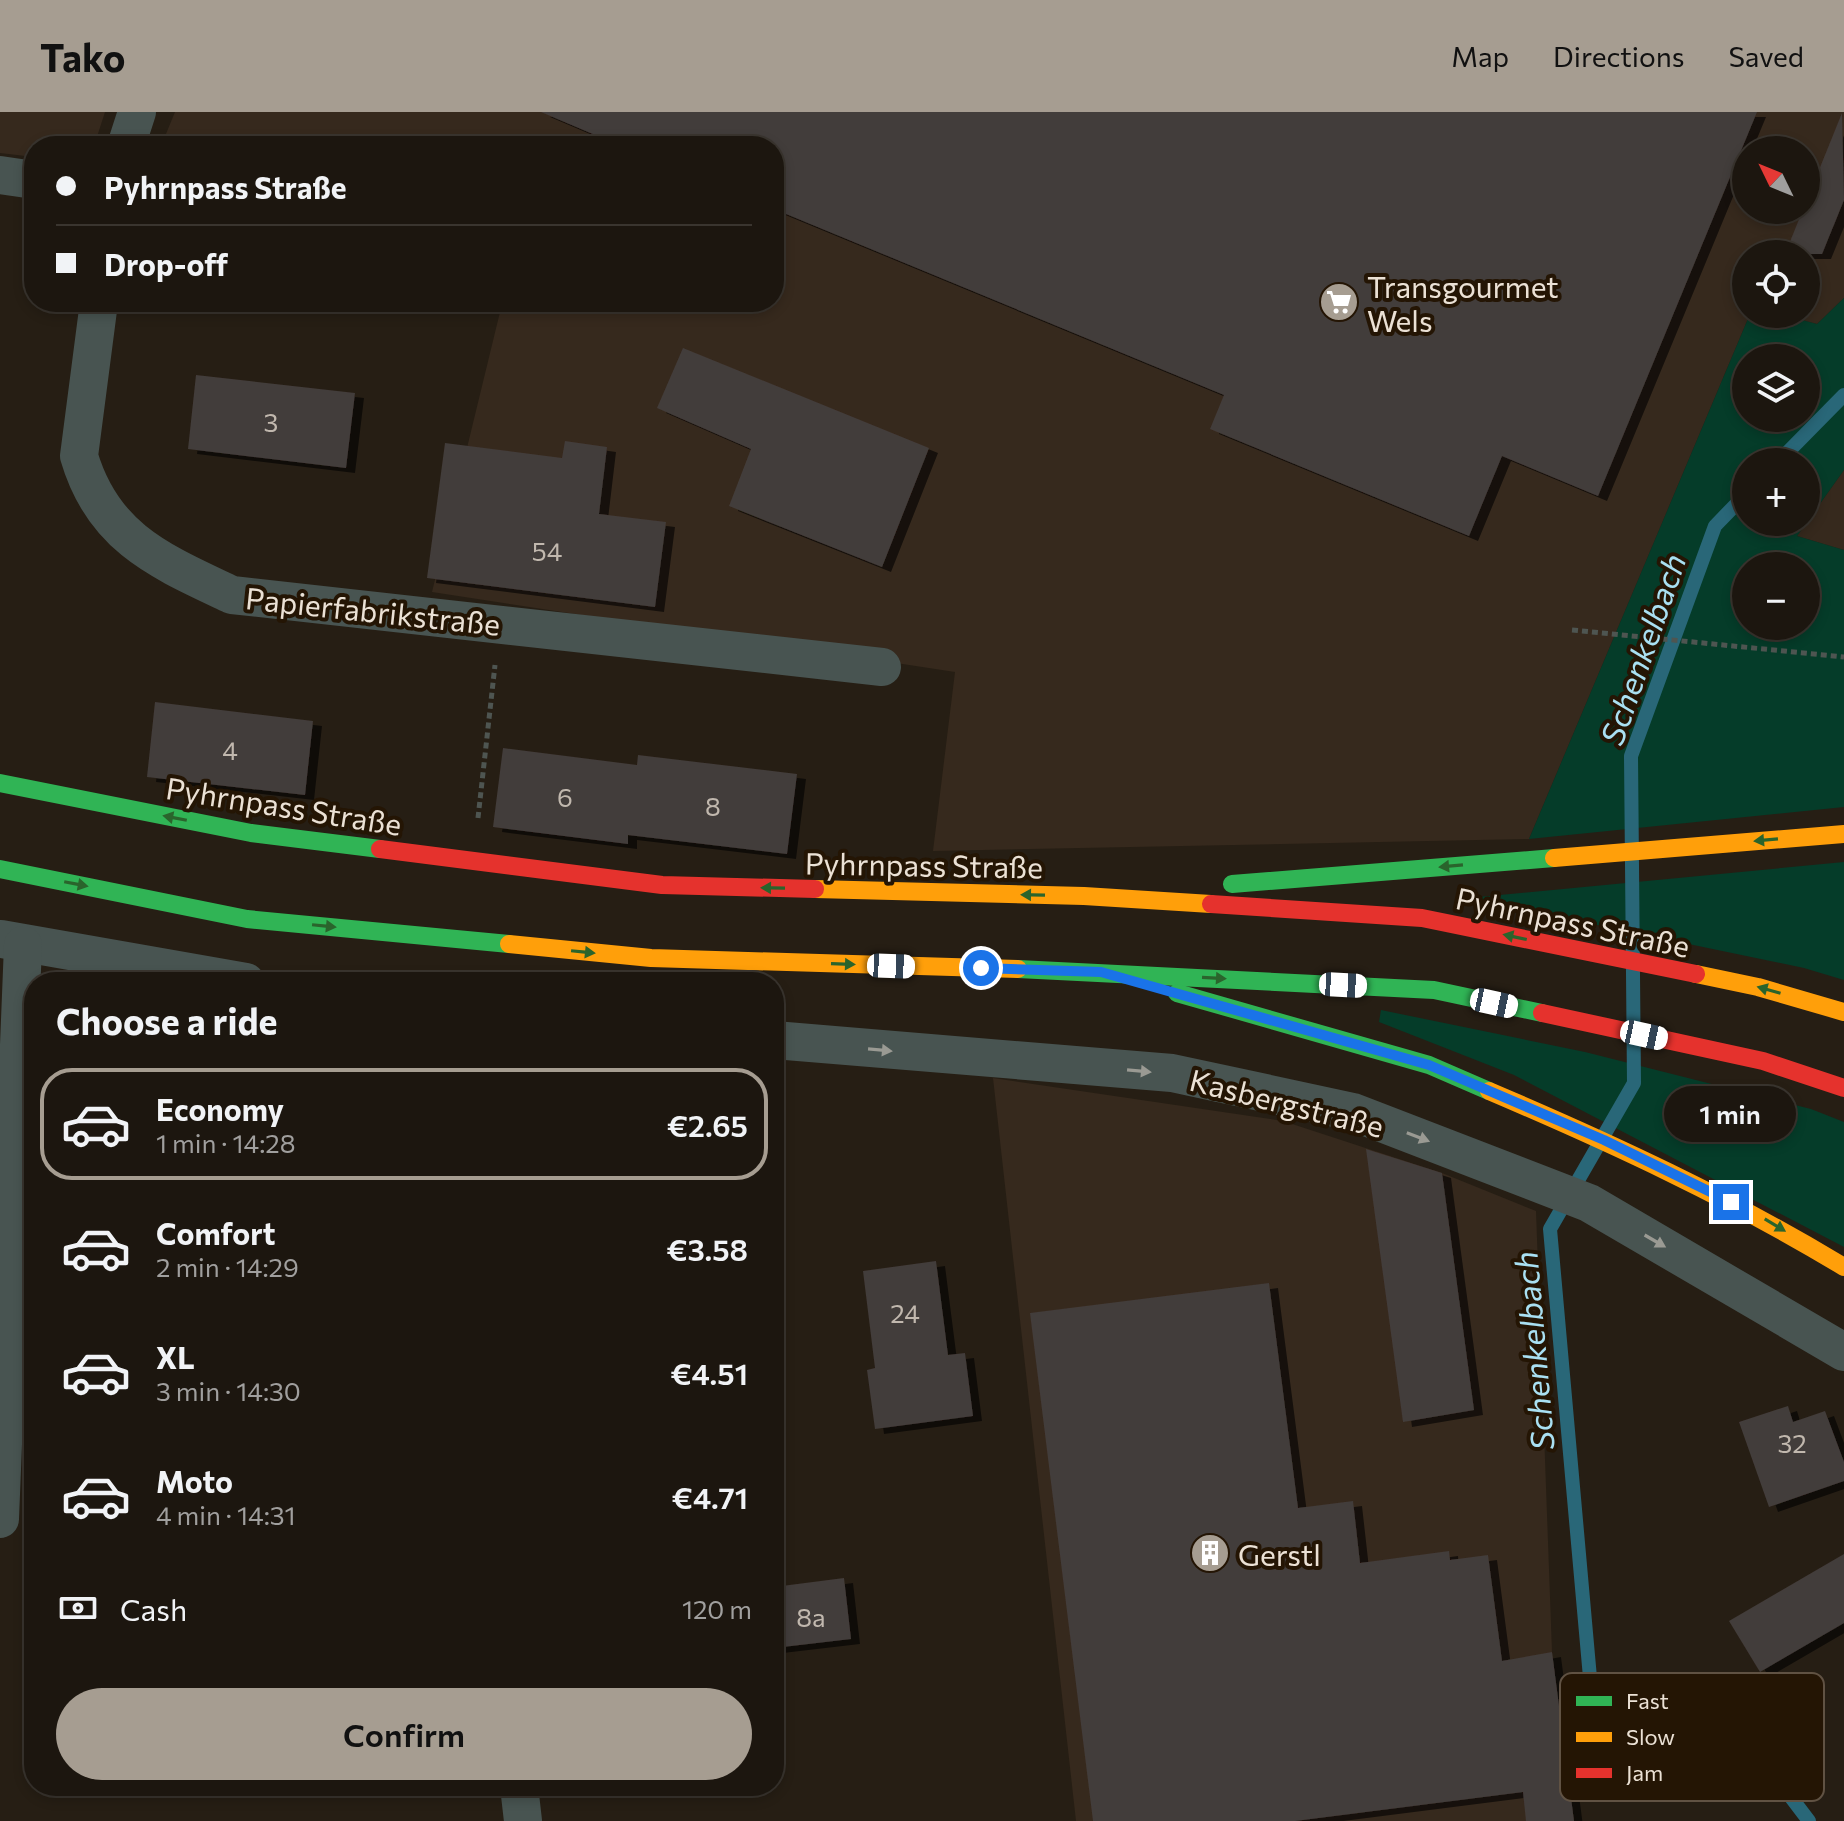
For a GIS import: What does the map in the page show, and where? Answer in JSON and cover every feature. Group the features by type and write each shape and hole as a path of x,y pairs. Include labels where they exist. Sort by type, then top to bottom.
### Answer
{"main road":[{"name":"Pyhrnpass Straße","path":"0,783 251,833 662,885 1084,896 1422,918 1758,987 1844,1012"},
{"path":"1084,896 1844,834"},
{"path":"0,869 247,919 635,957 1101,972 1434,990 1763,1061 1844,1088"},
{"path":"1101,972 1429,1065 1604,1140 1757,1214 1844,1267"}],"street":[{"path":"129,136 137,112"},
{"path":"0,175 24,179"},
{"name":"Papierfabrikstraße","path":"98,312 79,456 88,485 107,518 134,541 182,572 232,595 882,667"},
{"path":"0,1519 12,942 188,972"},
{"name":"Kasbergstraße","path":"784,1041 1172,1073 1353,1112 1589,1203 1844,1352"},
{"path":"520,1796 523,1821"}],"path":[{"path":"477,823 500,624"},
{"path":"1572,630 1844,657"}],"shaded area":[{"path":"0,112 105,112 97,136 24,136 24,156 0,153"},
{"path":"175,112 1844,112 1844,298 1820,321 1820,240 1732,240 1732,328 1744,328 1737,344 1732,344 1732,357 1529,839 933,851 955,672 432,592 500,312 784,312 784,136 165,136"},
{"path":"1844,470 1844,550 1797,536 1820,536 1820,504"},
{"name":"Gerstl","path":"993,1078 1283,1121 1442,1173 1536,1211 1552,1652 1560,1713 1560,1801 1571,1801 1574,1821 1076,1821"}],"green space":[{"path":"1844,298 1844,470 1820,504 1820,448 1732,448 1732,536 1797,536 1844,550 1844,807 1529,839 1732,357 1732,432 1820,432 1820,344 1737,344 1744,328 1820,328 1820,321"},
{"path":"1844,862 1844,980 1804,968 1468,898"},
{"path":"1381,1010 1585,1052 1811,1109 1844,1122 1844,1247 1514,1075 1379,1022"}],"building":[{"name":"Transgourmet Wels","path":"541,112 1757,112 1747,136 1732,136 1732,172 1598,496 1502,456 1469,536 1210,429 1224,395 784,213 784,136 597,136"},
{"path":"1842,113 1844,200 1822,254 1820,240 1791,240 1797,224 1820,224 1820,167"},
{"path":"683,348 929,448 882,567 729,506 751,449 657,408"},
{"path":"196,375 355,393 346,468 188,449"},
{"path":"565,441 607,447 599,514 666,522 655,607 427,578 445,443 562,458"},
{"path":"155,702 313,721 305,795 147,777"},
{"path":"503,748 637,765 638,755 797,774 787,854 628,835 628,844 493,827"},
{"path":"1366,1149 1442,1173 1474,1410 1403,1422"},
{"path":"936,1261 948,1355 965,1353 973,1416 875,1429 867,1370 875,1368 863,1271"},
{"name":"Gerstl","path":"1269,1283 1298,1508 1353,1501 1360,1563 1449,1551 1450,1560 1488,1555 1502,1661 1552,1652 1560,1713 1560,1801 1571,1801 1574,1821 1526,1821 1523,1792 1295,1821 1093,1821 1030,1313"},
{"path":"1788,1406 1793,1422 1825,1411 1844,1462 1844,1481 1769,1507 1739,1422"},
{"path":"1844,1554 1844,1623 1760,1672 1729,1621"},
{"path":"844,1578 851,1639 784,1647 784,1586"}],"waterway":[{"name":"Schenkelbach","path":"1792,448 1844,395"},
{"name":"Schenkelbach","path":"1590,1673 1550,1229 1634,1083 1631,756 1715,526 1732,508"},
{"name":"Schenkelbach","path":"1794,1801 1809,1821"}],"traffic: fast":[{"path":"0,783 251,833 380,849"},
{"path":"1232,884 1554,858"},
{"path":"0,869 247,919 509,944"},
{"path":"1018,969 1434,990 1542,1013"},
{"path":"1177,993 1429,1065 1489,1091"}],"traffic: slow":[{"path":"1554,858 1844,834"},
{"path":"815,889 1084,896 1211,904"},
{"path":"509,944 651,958 1018,969"},
{"path":"1696,974 1758,987 1844,1012"},
{"path":"1489,1091 1670,1173 1844,1267"}],"traffic: jam":[{"path":"380,849 662,885 815,889"},
{"path":"1211,904 1422,918 1696,974"},
{"path":"1542,1013 1763,1061 1844,1088"}],"place":[{"name":"Transgourmet Wels","path":"1339,302"},
{"name":"Gerstl","path":"1210,1553"}],"route":[{"path":"981,968 1101,972 1429,1065 1604,1140 1731,1202"}]}
